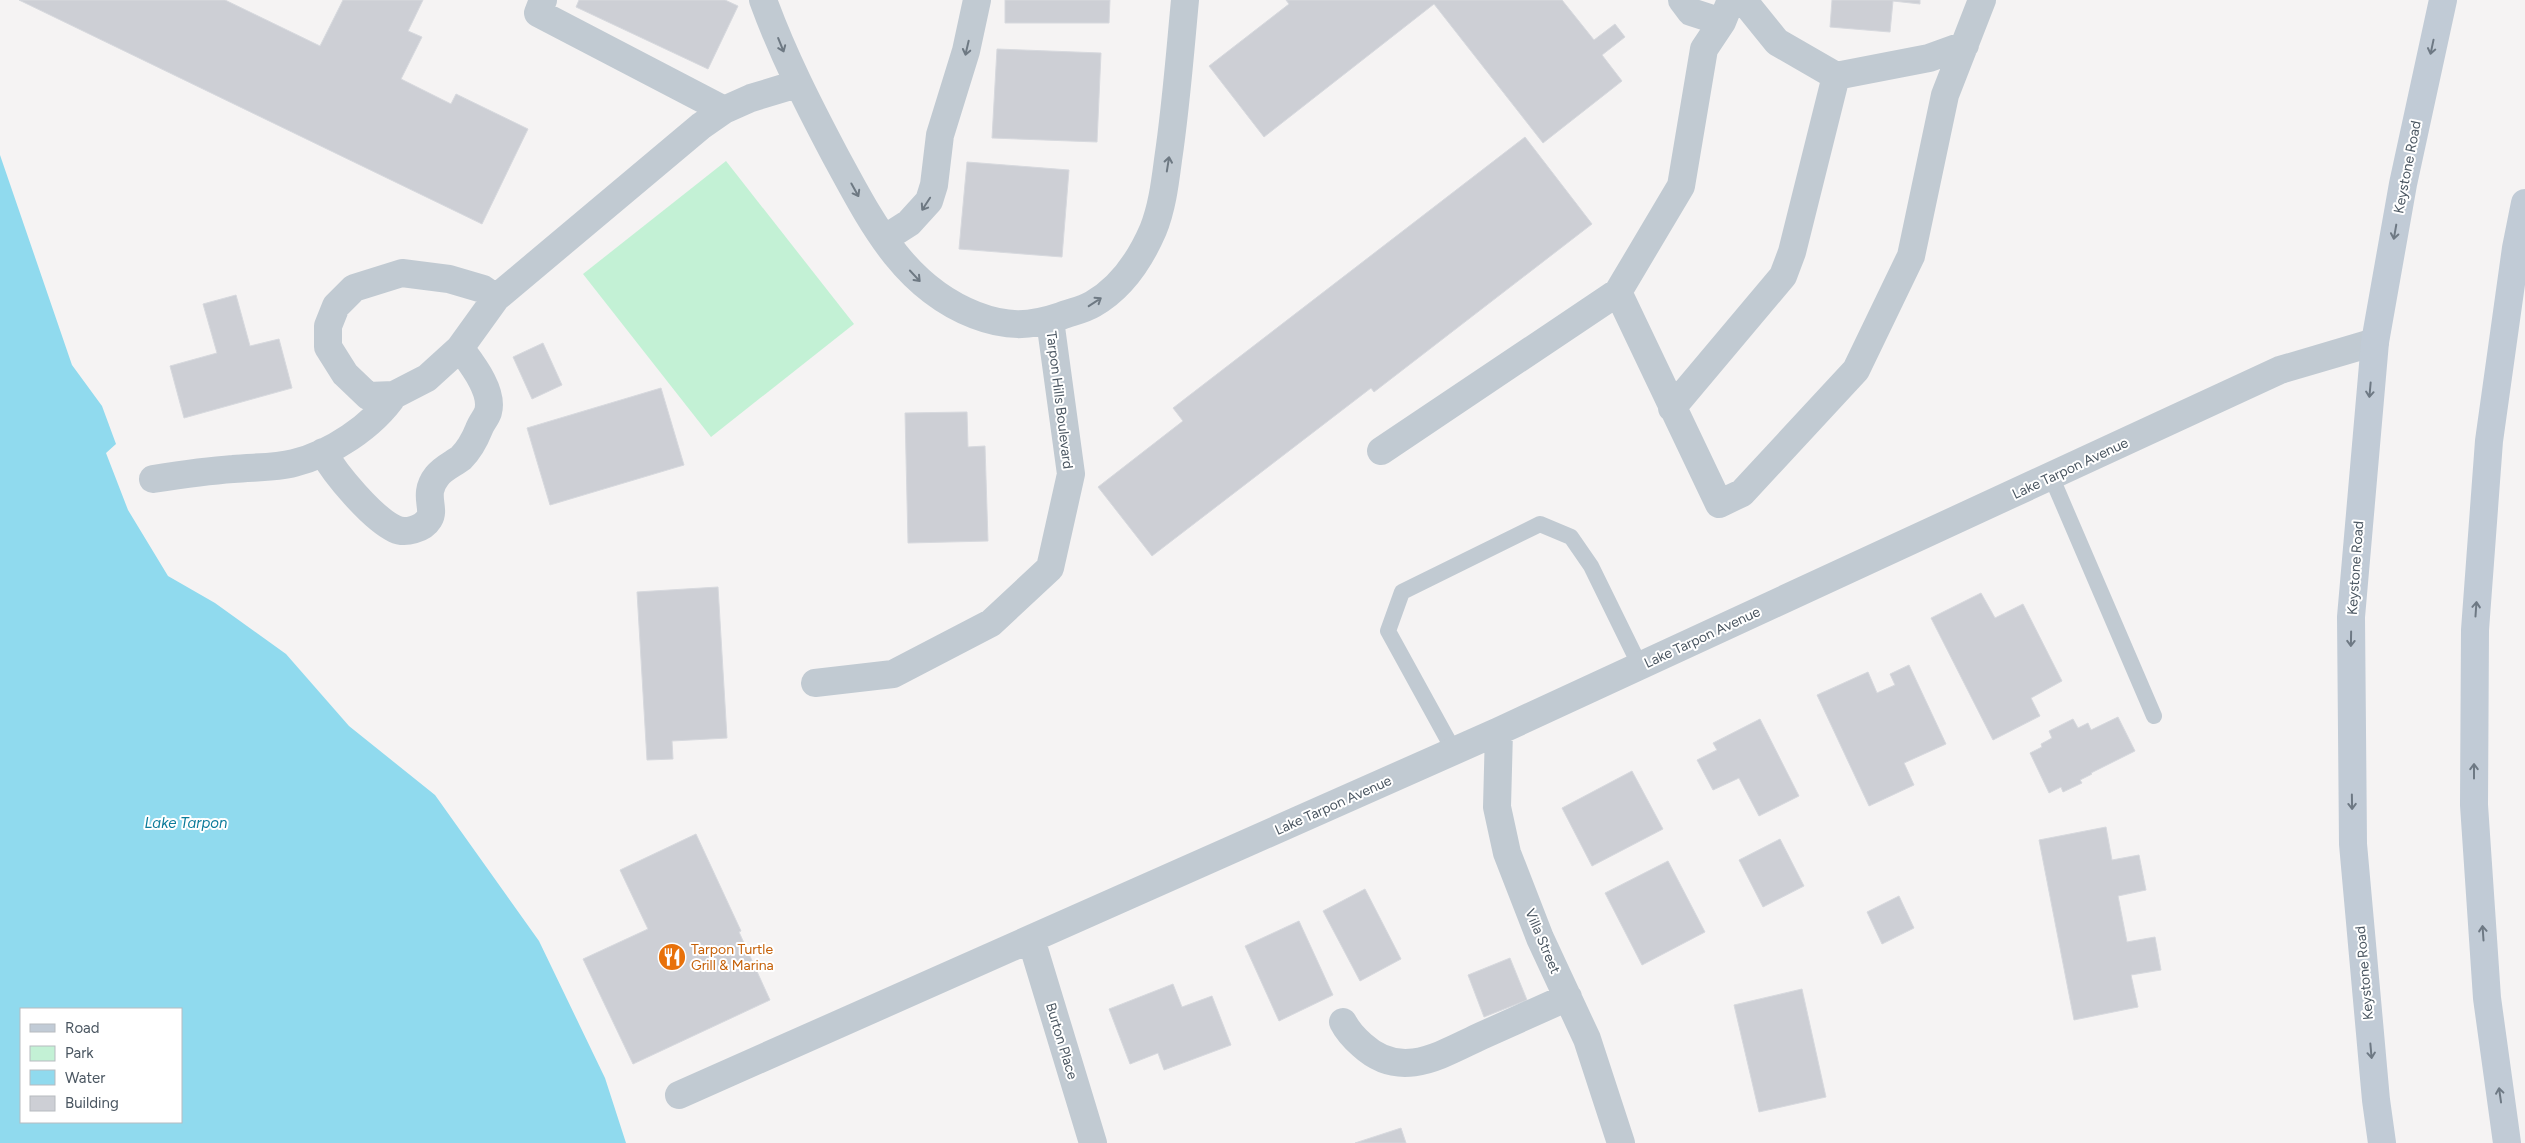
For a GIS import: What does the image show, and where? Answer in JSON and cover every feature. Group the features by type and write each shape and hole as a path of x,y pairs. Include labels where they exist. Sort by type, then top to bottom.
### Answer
{"main road":[{"name":"Keystone Road","path":"2382,1143 2376,1100 2352,844 2351,616 2375,342 2403,184 2443,0"},
{"path":"2507,1143 2487,998 2474,805 2475,630 2489,442 2516,248 2525,203"}],"street":[{"path":"543,0 538,13 724,110"},
{"name":"Tarpon Hills Boulevard","path":"763,0 797,84 884,239 920,282 950,306 997,324 1018,325 1050,320 1092,305 1128,276 1143,251 1154,228 1162,200 1171,140 1185,0"},
{"path":"884,239 909,223 929,200 934,185 940,135 966,51 977,0"},
{"path":"1682,0 1691,12 1726,11"},
{"path":"1744,0 1777,42 1836,76 1911,62 1965,45"},
{"path":"1618,292 1719,504 1742,493 1856,370 1911,256 1945,95 1982,0"},
{"path":"1381,451 1618,292 1681,186 1704,49 1726,11"},
{"path":"1672,408 1783,276 1792,252 1836,76"},
{"path":"496,298 483,289 449,279 402,273 354,288 336,306 328,326 328,347 345,374 368,396 394,395 427,378 460,348 496,298 685,139 724,110 751,98 797,84"},
{"name":"Tarpon Hills Boulevard","path":"815,683 893,674 992,623 1050,568 1070,474 1050,320"},
{"name":"Lake Tarpon Avenue","path":"679,1095 1499,731 2280,370 2375,342"},
{"path":"323,452 344,483 382,520 395,530 417,529 429,519 431,509 428,497 430,488 437,476 461,458 474,442 488,412 489,400 483,386 460,348"},
{"path":"153,480 204,472 293,463 323,452 370,423 383,411 394,395"},
{"name":"Villa Street","path":"1499,731 1498,807 1507,853 1540,938 1588,1039 1621,1143"},
{"name":"Burton Place","path":"1031,939 1093,1143"},
{"path":"1343,1022 1355,1039 1376,1057 1385,1061 1411,1064 1441,1054 1568,997"}],"lane":[{"path":"2052,476 2154,716"},
{"path":"1454,751 1388,631 1402,592 1540,524 1572,536 1591,566 1640,666"}],"green space":[{"path":"726,161 854,324 711,437 583,274"}],"water":[{"name":"Lake Tarpon","path":"0,155 72,365 102,406 116,444 106,453 128,510 168,576 215,603 286,654 349,726 435,795 539,941 605,1078 626,1143 0,1143"}],"building":[{"path":"19,0 225,0 320,46 343,0 423,0 408,31 422,37 401,79 451,104 456,94 528,129 482,224"},
{"path":"579,0 725,0 738,6 708,69 576,7"},
{"path":"1005,0 1110,0 1109,23 1005,23"},
{"path":"1286,0 1562,0 1594,40 1615,24 1625,37 1602,55 1622,81 1543,143 1434,4 1264,137 1209,66 1289,4"},
{"path":"1832,0 1920,0 1920,4 1893,1 1890,32 1830,27"},
{"path":"997,49 1101,53 1097,142 992,138"},
{"path":"1525,137 1592,224 1374,392 1371,388 1152,556 1098,487 1183,421 1173,408"},
{"path":"967,162 1069,170 1062,257 959,249"},
{"path":"236,295 250,346 279,339 292,388 184,418 170,366 217,353 203,304"},
{"path":"543,343 562,385 532,399 513,357"},
{"path":"661,388 684,465 550,505 527,428"},
{"path":"967,412 968,447 985,446 988,541 908,543 905,413"},
{"path":"718,587 727,738 672,741 673,759 647,760 637,592"},
{"path":"1981,593 1995,618 2023,604 2062,681 2031,698 2040,716 1993,740 1931,618"},
{"path":"1909,665 1946,744 1904,763 1914,785 1869,806 1817,695 1868,672 1877,693 1895,685 1890,674"},
{"path":"2118,717 2135,751 2091,773 2080,780 2082,783 2063,792 2061,787 2049,793 2030,753 2042,747 2041,744 2052,738 2049,731 2073,719 2078,728 2088,723 2091,730"},
{"path":"1760,719 1799,796 1759,816 1739,778 1713,790 1697,760 1717,750 1713,743"},
{"path":"1632,771 1663,829 1592,866 1562,808"},
{"path":"2106,827 2112,860 2139,855 2146,890 2118,896 2127,942 2155,937 2161,970 2131,975 2138,1007 2074,1020 2039,840"},
{"path":"696,834 741,931 739,932 770,1000 633,1064 583,959 648,929 620,870"},
{"path":"1780,839 1804,886 1763,907 1739,860"},
{"path":"1668,861 1705,932 1642,965 1605,893"},
{"path":"1365,889 1401,959 1360,981 1323,911"},
{"path":"1899,896 1914,928 1882,944 1867,912"},
{"path":"1299,921 1333,995 1279,1021 1245,946"},
{"path":"1510,958 1527,1000 1484,1017 1468,975"},
{"path":"1173,984 1182,1007 1212,996 1231,1045 1164,1070 1158,1053 1130,1064 1109,1009"},
{"path":"1802,989 1826,1097 1759,1112 1734,1005"},
{"path":"1401,1128 1406,1143 1355,1143"}],"place":[{"name":"Tarpon Turtle Grill & Marina","path":"672,957"}]}
